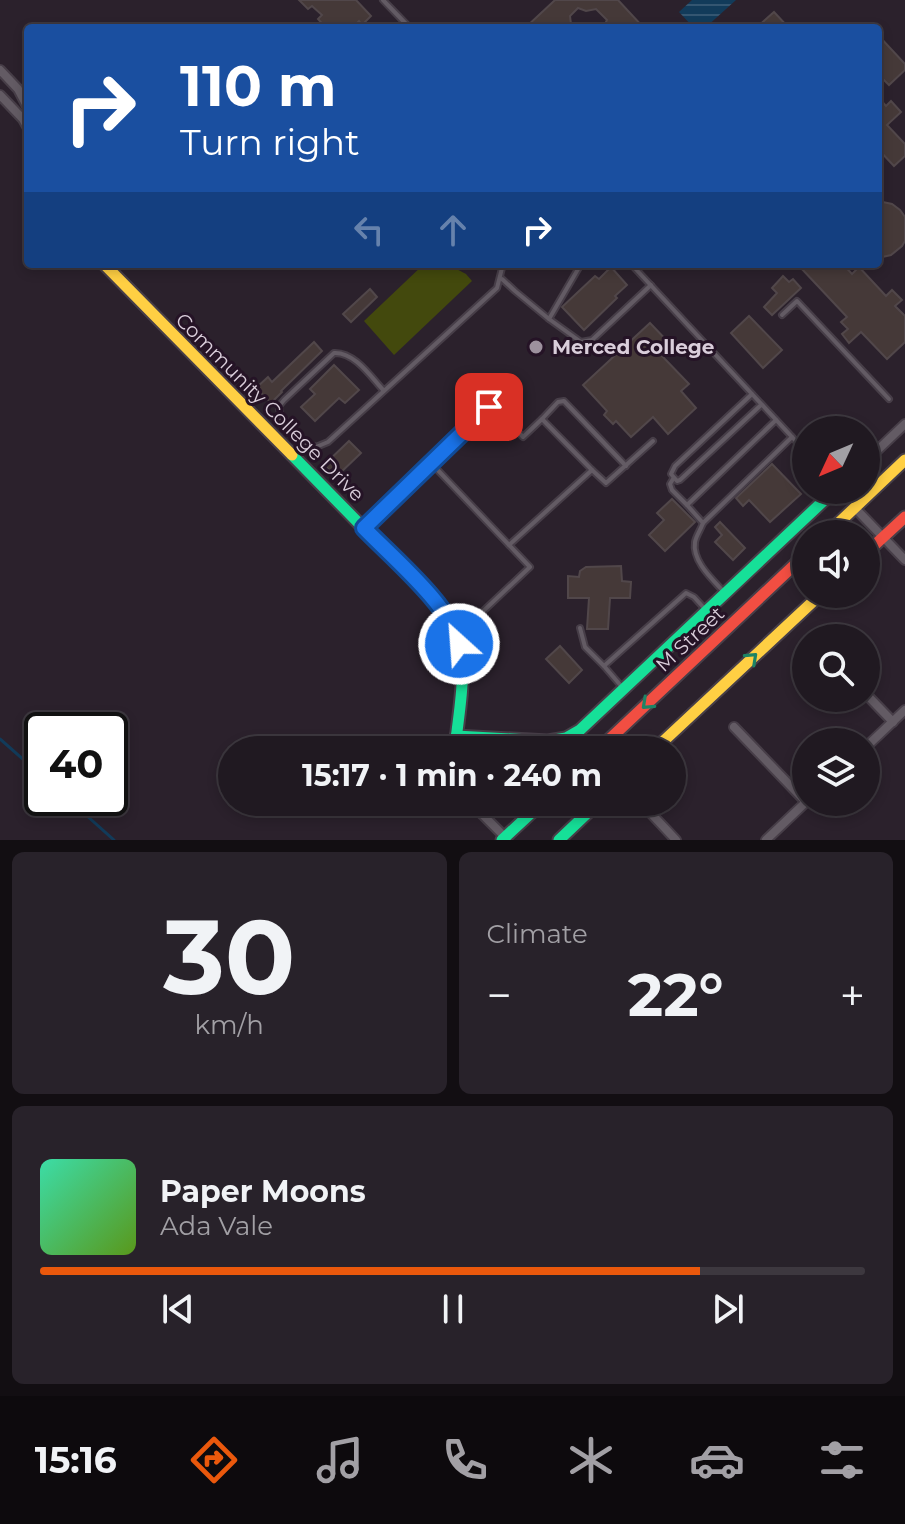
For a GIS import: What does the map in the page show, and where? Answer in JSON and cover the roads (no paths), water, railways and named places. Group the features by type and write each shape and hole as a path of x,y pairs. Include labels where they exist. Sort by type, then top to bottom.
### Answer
{"street":[{"path":"0,70 24,100"},
{"path":"0,95 24,121"},
{"name":"Community College Drive","path":"108,268 449,618 457,636 461,674 456,736"},
{"path":"880,448 905,424"},
{"path":"842,520 905,460"},
{"path":"570,736 580,730 820,504"},
{"path":"855,508 905,560"},
{"path":"880,540 905,517"},
{"name":"M Street","path":"613,736 792,567"},
{"path":"669,736 806,608"},
{"path":"880,709 893,722"},
{"path":"880,734 905,710"},
{"path":"734,727 792,787"},
{"path":"766,840 792,815"},
{"path":"483,816 505,839 529,816"},
{"path":"559,840 584,816"},
{"path":"653,816 676,840"}],"lane":[{"path":"383,0 406,24"},
{"path":"384,391 354,360 342,353 334,353 284,400 279,406 280,415 304,442 321,446 384,391 497,288 502,268"},
{"path":"549,319 579,268"},
{"path":"635,268 792,437 703,523 695,542 696,553 704,569 725,593"},
{"path":"501,278 581,342 592,340 651,285"},
{"path":"782,315 797,301 889,399"},
{"path":"752,394 675,466 671,471 674,478 680,480 761,404"},
{"path":"364,528 489,407 495,408 523,437 558,402 564,401 626,466"},
{"path":"542,419 606,483 653,441"},
{"path":"687,505 776,420"},
{"path":"432,464 530,567 457,636"},
{"path":"509,545 592,470"},
{"path":"674,478 670,484 672,490 703,523"},
{"path":"604,666 686,593 707,611"},
{"path":"580,628 585,647 624,689"}],"water":[{"path":"692,0 736,0 709,24 690,24 679,12"}],"waterway":[{"path":"0,739 24,760"},
{"path":"87,816 114,840"}],"place":[{"name":"Merced College","path":"536,347"}]}
